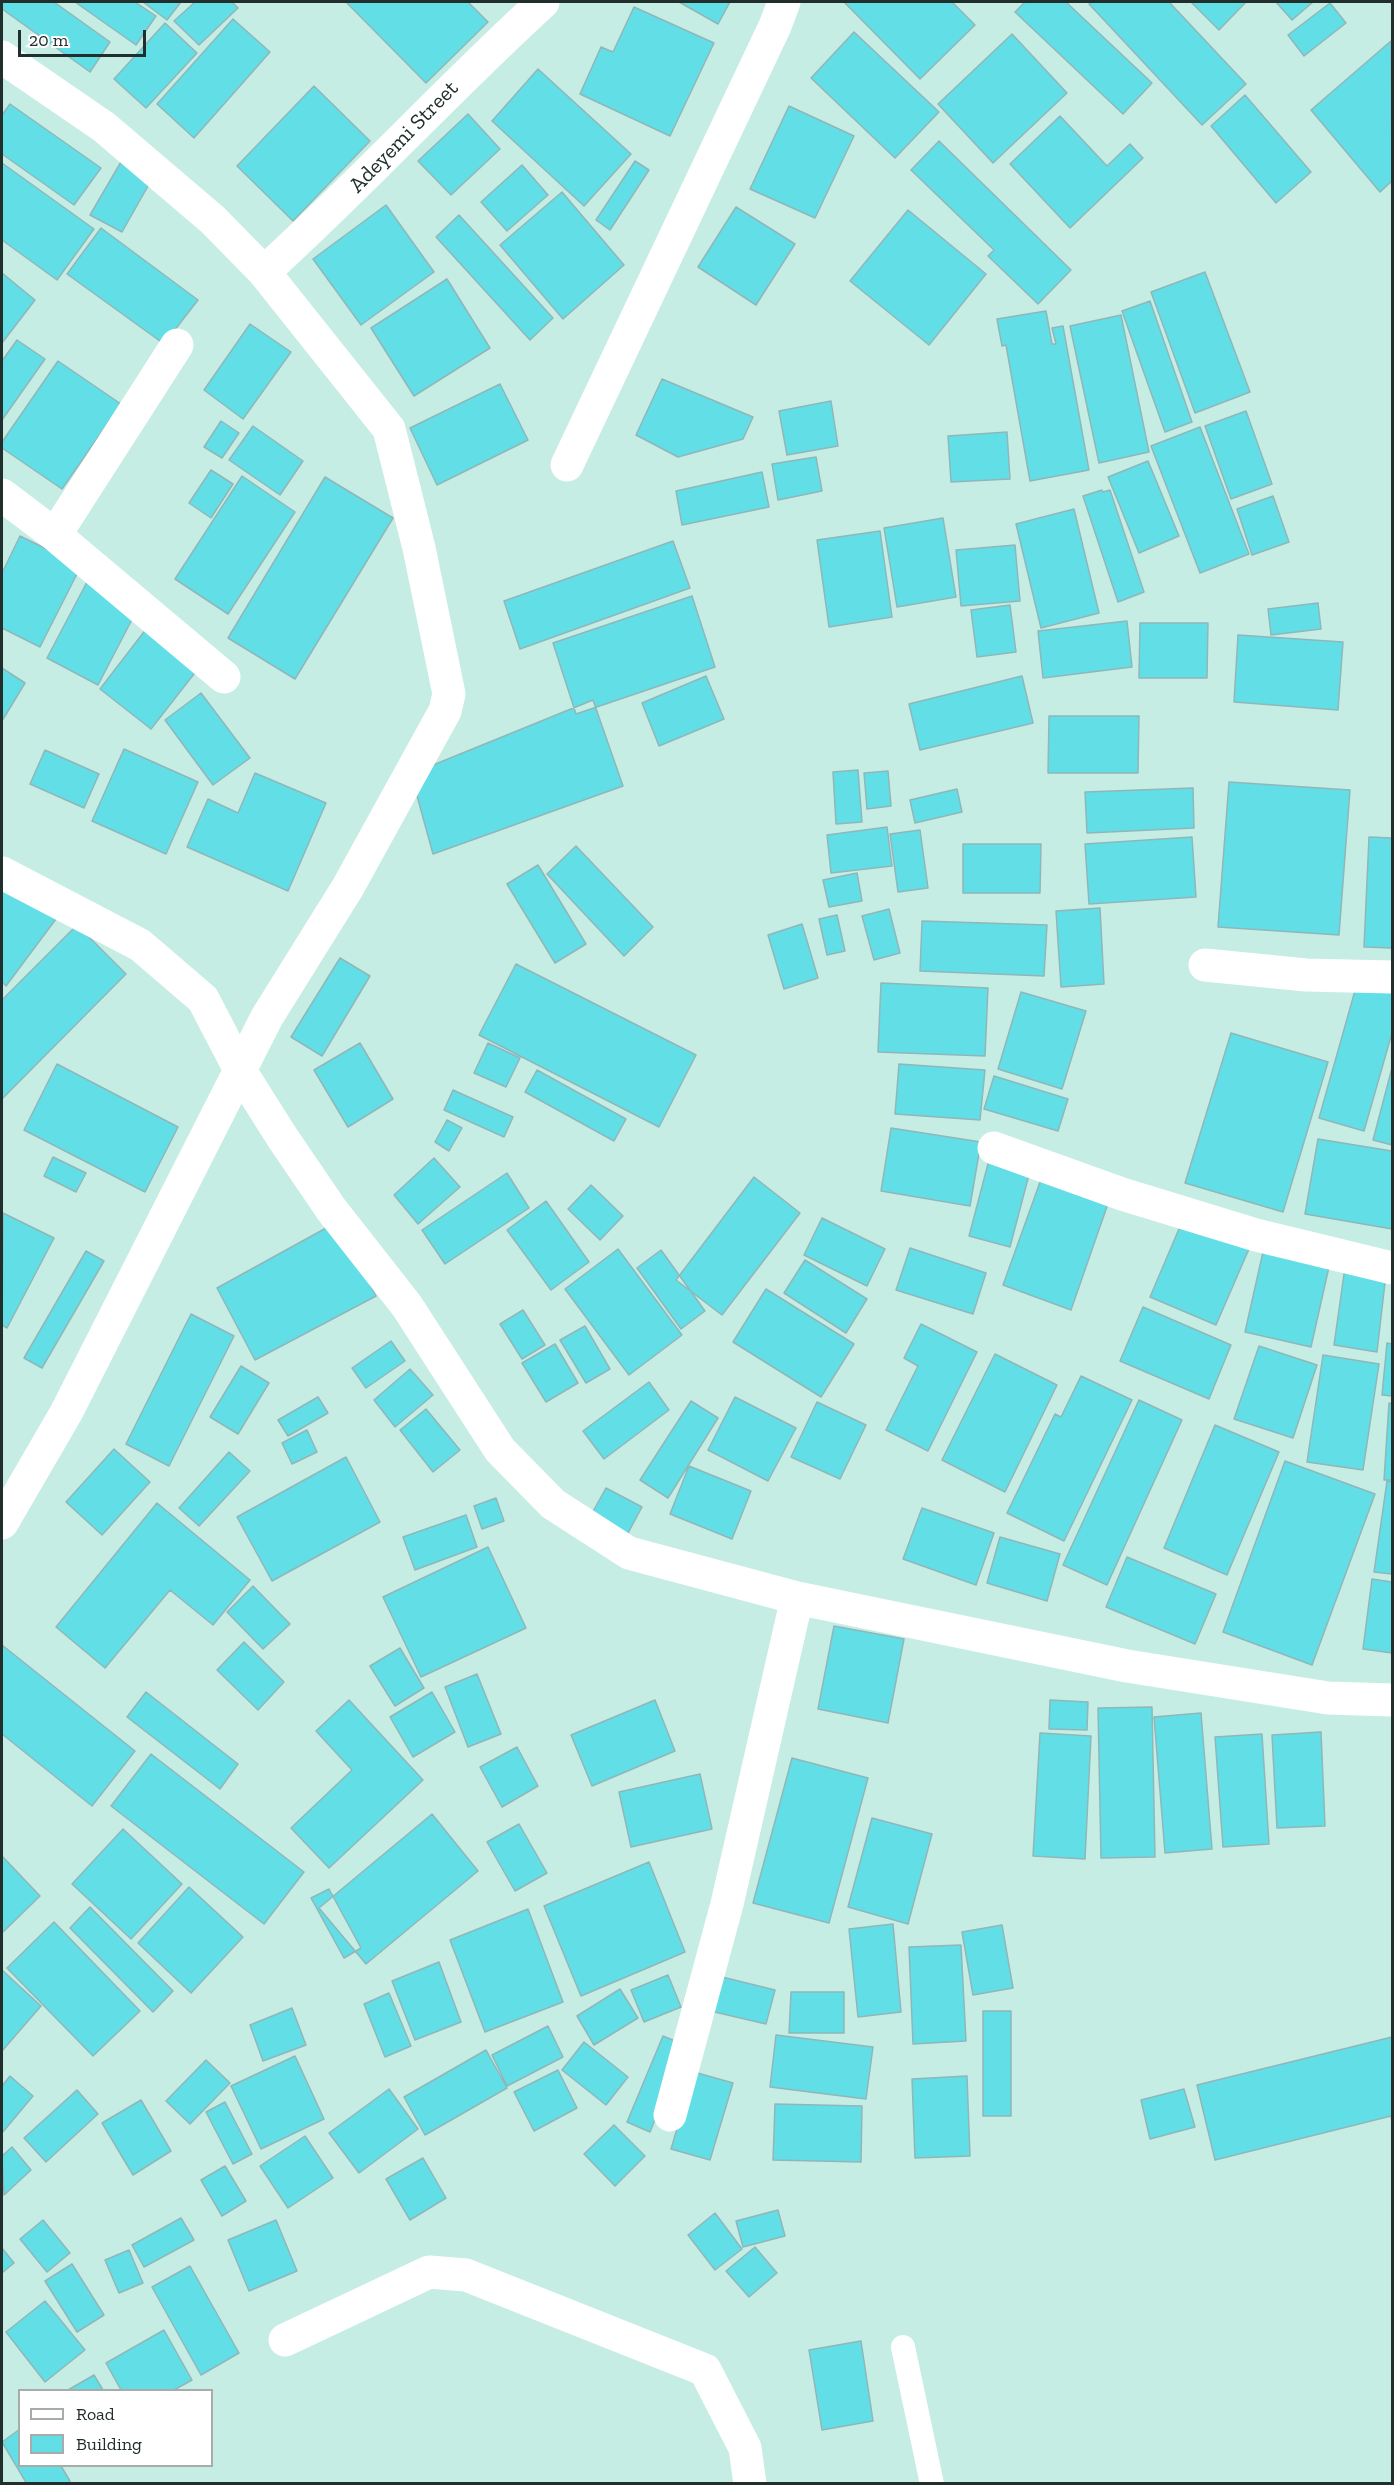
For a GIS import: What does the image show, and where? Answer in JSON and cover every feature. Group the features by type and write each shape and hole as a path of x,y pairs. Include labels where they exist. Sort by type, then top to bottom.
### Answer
{"street":[{"name":"Adeyemi Street","path":"264,272 341,201 466,73 543,2"},
{"path":"567,465 775,26 784,2"},
{"path":"2,57 104,127 213,220 264,272 389,429 419,548 449,694 445,711 348,887 275,1005 66,1413 2,1523"},
{"path":"55,535 177,345"},
{"path":"2,495 55,535 224,677"},
{"path":"2,873 140,945 203,999 241,1072 325,1200 407,1306 500,1450 553,1504 629,1553 797,1598 1127,1666 1328,1698 1392,1700"},
{"path":"1205,965 1306,975 1392,977"},
{"path":"994,1148 1122,1194 1245,1232 1392,1268"},
{"path":"670,2115 728,1904 797,1598"},
{"path":"285,2340 429,2272 466,2276 705,2370 745,2448 750,2484"}],"lane":[{"path":"903,2347 932,2484"}],"building":[{"path":"2,2 54,2 110,42 90,72 2,9"},
{"path":"75,2 135,2 156,16 136,45"},
{"path":"143,2 181,2 167,20"},
{"path":"195,2 232,2 238,8 199,45 174,21"},
{"path":"346,2 468,2 488,22 426,83"},
{"path":"679,2 730,2 718,24"},
{"path":"844,2 952,2 975,25 920,79"},
{"path":"1025,2 1066,2 1152,83 1123,114 1015,12"},
{"path":"1092,2 1169,2 1246,84 1202,125 1089,4"},
{"path":"1191,2 1246,2 1219,30"},
{"path":"1276,2 1313,2 1292,20"},
{"path":"1330,3 1346,23 1304,56 1288,35"},
{"path":"634,7 714,43 670,136 580,94 601,47 613,52"},
{"path":"233,19 270,52 194,138 157,104"},
{"path":"165,23 197,53 146,108 114,79"},
{"path":"854,32 939,112 895,158 811,78"},
{"path":"1012,34 1067,93 993,163 938,104"},
{"path":"1391,41 1392,181 1380,192 1311,110"},
{"path":"538,69 631,154 584,206 492,121"},
{"path":"314,86 370,141 293,221 237,166"},
{"path":"1245,95 1311,172 1276,203 1211,126"},
{"path":"10,104 101,168 74,205 2,154 2,115"},
{"path":"789,106 854,136 815,218 750,189"},
{"path":"468,114 500,149 451,195 418,161"},
{"path":"1060,116 1107,166 1130,144 1143,158 1070,228 1010,164"},
{"path":"939,141 1071,270 1038,304 988,256 994,250 911,170"},
{"path":"125,155 156,172 122,232 90,215"},
{"path":"635,161 649,170 610,230 596,220"},
{"path":"2,163 94,229 57,280 2,240"},
{"path":"522,165 548,195 507,231 481,202"},
{"path":"562,192 624,265 563,319 500,245"},
{"path":"386,205 434,272 361,325 313,259"},
{"path":"736,207 795,244 756,305 698,267"},
{"path":"908,210 986,274 929,345 850,281"},
{"path":"459,215 553,318 530,340 436,237"},
{"path":"101,228 198,300 164,344 67,274"},
{"path":"1205,272 1250,392 1195,413 1151,292"},
{"path":"2,273 35,300 2,343"},
{"path":"447,279 490,348 414,396 371,328"},
{"path":"1150,301 1192,422 1165,432 1122,311"},
{"path":"1046,311 1052,344 1056,344 1052,328 1063,326 1089,470 1030,481 1006,345 1002,346 997,319"},
{"path":"1121,315 1149,452 1099,463 1070,326"},
{"path":"250,324 291,352 243,419 204,390"},
{"path":"17,340 45,359 2,420 2,361"},
{"path":"58,361 121,404 62,489 2,448 2,442"},
{"path":"662,379 753,417 743,439 678,457 636,435"},
{"path":"500,384 528,440 437,485 410,428"},
{"path":"831,401 838,446 787,455 779,411"},
{"path":"1246,411 1272,484 1231,499 1205,426"},
{"path":"221,421 239,433 222,458 204,447"},
{"path":"253,426 303,461 280,495 229,460"},
{"path":"1200,427 1249,554 1200,573 1151,446"},
{"path":"1007,432 1010,479 951,482 948,436"},
{"path":"816,457 822,491 778,500 772,464"},
{"path":"1148,461 1179,536 1139,553 1108,477"},
{"path":"211,470 233,484 211,518 189,503"},
{"path":"762,472 769,507 682,525 676,491"},
{"path":"242,476 295,512 228,614 175,579"},
{"path":"325,477 393,518 295,679 228,638"},
{"path":"1102,490 1103,492 1110,490 1144,592 1118,602 1083,496"},
{"path":"1273,496 1289,542 1252,555 1237,509"},
{"path":"1074,509 1099,613 1041,628 1016,524"},
{"path":"943,518 956,597 897,607 884,528"},
{"path":"880,531 892,617 829,627 817,540"},
{"path":"20,536 81,566 40,647 2,628 2,573"},
{"path":"673,541 690,588 520,649 504,601"},
{"path":"1015,545 1020,601 961,606 956,550"},
{"path":"87,582 138,608 98,685 47,658"},
{"path":"692,596 715,667 576,714 553,643"},
{"path":"1318,603 1321,629 1271,635 1268,609"},
{"path":"1010,605 1016,652 977,657 971,610"},
{"path":"1127,621 1132,667 1043,678 1038,631"},
{"path":"1140,623 1208,623 1207,678 1139,678"},
{"path":"150,624 201,665 151,729 100,689"},
{"path":"1238,635 1343,642 1338,710 1234,702"},
{"path":"2,668 25,683 2,721"},
{"path":"706,676 724,719 659,746 642,703"},
{"path":"1022,676 1033,723 920,750 909,704"},
{"path":"201,693 250,758 213,785 165,720"},
{"path":"593,700 623,786 433,854 411,774"},
{"path":"1049,716 1139,716 1138,773 1048,773"},
{"path":"124,749 198,782 166,854 92,821"},
{"path":"45,750 99,774 84,808 30,784"},
{"path":"858,770 862,822 836,824 833,772"},
{"path":"888,771 891,806 867,809 864,773"},
{"path":"255,773 326,803 288,891 187,847 208,799 238,813"},
{"path":"1229,782 1350,790 1339,935 1218,927"},
{"path":"1193,788 1194,828 1087,833 1085,792"},
{"path":"957,789 962,812 915,823 910,800"},
{"path":"887,827 892,866 831,873 827,835"},
{"path":"920,830 928,888 898,892 890,834"},
{"path":"1192,837 1196,897 1089,904 1085,844"},
{"path":"1369,837 1392,838 1392,948 1364,947"},
{"path":"963,844 1041,844 1040,893 963,893"},
{"path":"576,846 653,927 624,956 547,874"},
{"path":"538,865 586,944 555,963 507,884"},
{"path":"857,873 862,901 829,907 823,880"},
{"path":"2,879 56,919 6,986 2,982"},
{"path":"1100,908 1104,984 1061,987 1056,911"},
{"path":"889,909 900,953 874,960 862,916"},
{"path":"837,915 845,951 827,955 819,919"},
{"path":"922,921 1047,925 1044,976 920,971"},
{"path":"802,924 818,978 784,989 768,935"},
{"path":"77,925 126,974 2,1099 2,1000"},
{"path":"340,958 370,976 322,1056 291,1037"},
{"path":"516,964 696,1055 659,1127 479,1035"},
{"path":"1358,980 1392,990 1392,1033 1364,1131 1319,1118"},
{"path":"881,983 988,988 985,1056 878,1052"},
{"path":"1021,992 1086,1011 1062,1089 998,1069"},
{"path":"1231,1033 1328,1062 1283,1212 1185,1183"},
{"path":"360,1043 393,1099 348,1127 314,1070"},
{"path":"488,1043 520,1058 506,1087 474,1073"},
{"path":"57,1064 178,1127 145,1192 24,1130"},
{"path":"899,1064 985,1070 980,1120 895,1114"},
{"path":"1392,1068 1392,1145 1373,1140"},
{"path":"537,1070 626,1119 614,1141 525,1092"},
{"path":"994,1076 1068,1099 1058,1131 984,1109"},
{"path":"453,1090 513,1117 504,1137 444,1110"},
{"path":"447,1120 462,1128 449,1151 435,1142"},
{"path":"891,1128 981,1142 970,1206 881,1191"},
{"path":"1318,1139 1392,1151 1392,1229 1305,1214"},
{"path":"53,1157 86,1173 76,1192 44,1176"},
{"path":"434,1158 460,1187 418,1224 394,1195"},
{"path":"989,1160 1030,1171 1010,1247 969,1236"},
{"path":"1044,1171 1110,1198 1071,1310 1003,1285"},
{"path":"507,1173 529,1208 445,1264 422,1230"},
{"path":"754,1177 800,1213 722,1315 676,1280"},
{"path":"591,1185 623,1216 600,1240 568,1209"},
{"path":"546,1201 589,1262 551,1290 507,1230"},
{"path":"3,1213 54,1238 7,1328 2,1325"},
{"path":"1184,1217 1252,1242 1216,1325 1150,1297"},
{"path":"822,1218 885,1249 867,1286 804,1255"},
{"path":"337,1222 376,1296 255,1360 217,1288"},
{"path":"1265,1243 1331,1258 1311,1347 1245,1332"},
{"path":"910,1248 986,1273 973,1314 896,1290"},
{"path":"618,1249 682,1335 629,1375 565,1289"},
{"path":"661,1250 705,1311 681,1329 637,1268"},
{"path":"86,1251 104,1261 42,1368 24,1358"},
{"path":"805,1260 867,1299 846,1333 784,1293"},
{"path":"1345,1267 1386,1274 1377,1352 1334,1345"},
{"path":"766,1289 854,1344 821,1397 733,1342"},
{"path":"1143,1307 1231,1345 1209,1399 1120,1361"},
{"path":"523,1310 545,1345 522,1359 500,1324"},
{"path":"191,1314 234,1336 169,1466 126,1444"},
{"path":"921,1324 977,1352 928,1451 886,1430 918,1366 904,1358"},
{"path":"585,1326 610,1369 586,1383 560,1340"},
{"path":"391,1341 405,1361 366,1388 352,1368"},
{"path":"1387,1343 1392,1344 1392,1396 1382,1395"},
{"path":"555,1344 578,1383 546,1402 522,1363"},
{"path":"1259,1346 1317,1365 1293,1438 1234,1419"},
{"path":"995,1354 1057,1385 1005,1492 942,1460"},
{"path":"1323,1355 1379,1364 1363,1470 1307,1462"},
{"path":"241,1366 269,1383 238,1434 210,1417"},
{"path":"410,1369 433,1395 395,1427 374,1400"},
{"path":"1081,1376 1132,1400 1064,1541 1007,1513 1055,1414 1061,1417"},
{"path":"649,1382 669,1410 604,1459 583,1431"},
{"path":"318,1397 328,1413 288,1436 278,1420"},
{"path":"735,1397 796,1428 768,1481 708,1450"},
{"path":"1139,1400 1182,1420 1107,1585 1063,1565"},
{"path":"691,1401 718,1418 668,1498 640,1480"},
{"path":"817,1402 866,1425 840,1479 791,1457"},
{"path":"1389,1403 1392,1404 1392,1480 1384,1480"},
{"path":"426,1409 460,1450 433,1472 400,1430"},
{"path":"1215,1425 1279,1452 1227,1575 1164,1548"},
{"path":"307,1430 317,1452 292,1464 282,1443"},
{"path":"114,1449 150,1482 102,1535 66,1502"},
{"path":"229,1452 250,1471 199,1526 179,1508"},
{"path":"346,1457 380,1522 272,1581 237,1517"},
{"path":"1285,1461 1375,1494 1312,1665 1223,1632"},
{"path":"689,1466 751,1491 732,1539 670,1514"},
{"path":"1387,1481 1392,1482 1392,1574 1374,1572"},
{"path":"606,1488 642,1507 627,1535 591,1515"},
{"path":"496,1498 504,1521 482,1529 474,1506"},
{"path":"157,1503 250,1580 213,1625 170,1590 105,1668 56,1627"},
{"path":"922,1508 994,1533 976,1585 903,1559"},
{"path":"466,1515 477,1547 415,1570 403,1537"},
{"path":"1000,1537 1060,1554 1047,1601 987,1583"},
{"path":"488,1547 526,1628 421,1677 383,1597"},
{"path":"1127,1557 1216,1594 1195,1644 1106,1607"},
{"path":"1372,1579 1392,1582 1392,1653 1363,1649"},
{"path":"253,1586 290,1624 263,1649 227,1612"},
{"path":"834,1626 904,1639 888,1723 818,1709"},
{"path":"244,1642 284,1682 258,1710 217,1670"},
{"path":"2,1645 135,1751 92,1806 2,1734"},
{"path":"400,1648 424,1688 395,1706 370,1666"},
{"path":"477,1674 501,1734 468,1747 445,1687"},
{"path":"146,1692 238,1764 220,1789 127,1717"},
{"path":"432,1692 455,1732 413,1757 390,1717"},
{"path":"349,1700 423,1780 329,1868 291,1828 352,1770 316,1731"},
{"path":"655,1700 675,1751 592,1786 571,1735"},
{"path":"1050,1700 1088,1702 1087,1730 1049,1729"},
{"path":"1152,1707 1155,1857 1101,1858 1098,1708"},
{"path":"1201,1713 1212,1849 1165,1853 1154,1717"},
{"path":"1321,1732 1325,1826 1277,1828 1272,1735"},
{"path":"1040,1733 1091,1736 1085,1859 1033,1856"},
{"path":"1262,1734 1269,1844 1223,1847 1215,1737"},
{"path":"517,1747 538,1786 502,1807 480,1767"},
{"path":"151,1754 304,1872 264,1924 111,1806"},
{"path":"792,1758 868,1778 829,1923 753,1903"},
{"path":"700,1774 712,1829 631,1847 619,1792"},
{"path":"432,1814 478,1871 366,1964 319,1908"},
{"path":"872,1818 932,1834 908,1924 848,1907"},
{"path":"519,1824 547,1873 515,1891 487,1842"},
{"path":"123,1829 182,1884 131,1939 72,1884"},
{"path":"2,1856 40,1896 2,1933"},
{"path":"649,1862 685,1952 581,1996 544,1906"},
{"path":"189,1887 243,1937 191,1993 138,1943"},
{"path":"329,1889 361,1948 344,1958 311,1898"},
{"path":"90,1907 173,1991 153,2012 70,1928"},
{"path":"528,1909 563,2002 485,2032 450,1940"},
{"path":"54,1922 140,2011 93,2056 7,1968"},
{"path":"893,1924 901,2012 858,2017 849,1929"},
{"path":"1002,1925 1013,1988 973,1995 962,1932"},
{"path":"961,1945 966,2041 913,2044 909,1947"},
{"path":"439,1962 461,2022 415,2040 392,1981"},
{"path":"2,1970 41,2006 2,2051"},
{"path":"668,1975 681,2007 644,2022 631,1990"},
{"path":"714,1975 775,1990 766,2024 706,2010"},
{"path":"620,1989 638,2018 594,2045 577,2016"},
{"path":"791,1992 844,1992 844,2033 789,2033"},
{"path":"389,1993 411,2046 385,2057 364,2004"},
{"path":"292,2008 306,2045 263,2061 250,2025"},
{"path":"983,2011 1011,2011 1011,2116 983,2116"},
{"path":"548,2026 563,2057 507,2086 492,2055"},
{"path":"776,2035 873,2047 866,2099 770,2087"},
{"path":"663,2036 685,2045 650,2132 627,2122"},
{"path":"1392,2037 1392,2122 1391,2116 1215,2160 1197,2085"},
{"path":"584,2042 628,2077 606,2105 562,2070"},
{"path":"486,2050 507,2088 425,2135 404,2097"},
{"path":"295,2056 324,2119 261,2149 231,2086"},
{"path":"206,2060 230,2083 190,2124 166,2101"},
{"path":"558,2070 577,2108 534,2131 514,2092"},
{"path":"694,2072 733,2083 710,2160 671,2149"},
{"path":"10,2076 33,2096 2,2133 2,2086"},
{"path":"967,2076 970,2156 915,2158 912,2079"},
{"path":"389,2089 418,2129 359,2173 329,2133"},
{"path":"1184,2089 1195,2127 1150,2139 1141,2100"},
{"path":"77,2090 98,2114 46,2162 24,2138"},
{"path":"141,2100 171,2151 133,2175 102,2123"},
{"path":"225,2102 252,2154 233,2164 206,2112"},
{"path":"775,2104 862,2106 861,2162 773,2160"},
{"path":"614,2125 645,2156 615,2186 584,2154"},
{"path":"305,2136 333,2178 288,2208 260,2166"},
{"path":"12,2147 31,2170 4,2195 2,2156"},
{"path":"423,2158 446,2198 410,2220 386,2179"},
{"path":"225,2166 246,2201 222,2216 201,2180"},
{"path":"778,2210 785,2236 743,2247 736,2221"},
{"path":"715,2213 742,2249 715,2270 688,2235"},
{"path":"181,2218 194,2240 144,2267 132,2245"},
{"path":"43,2220 70,2253 47,2272 20,2239"},
{"path":"276,2220 297,2271 249,2291 228,2240"},
{"path":"755,2247 777,2273 749,2297 726,2271"},
{"path":"2,2248 14,2263 2,2273"},
{"path":"129,2250 143,2283 119,2293 105,2260"},
{"path":"72,2264 104,2315 77,2332 45,2281"},
{"path":"190,2266 239,2353 201,2375 152,2287"},
{"path":"45,2301 85,2350 45,2382 6,2332"},
{"path":"164,2330 192,2380 176,2389 120,2389 106,2363"},
{"path":"861,2341 873,2421 822,2430 809,2350"},
{"path":"94,2375 102,2389 70,2389"},
{"path":"18,2430 18,2467 62,2467 70,2481 66,2484 27,2484 2,2442"}]}
